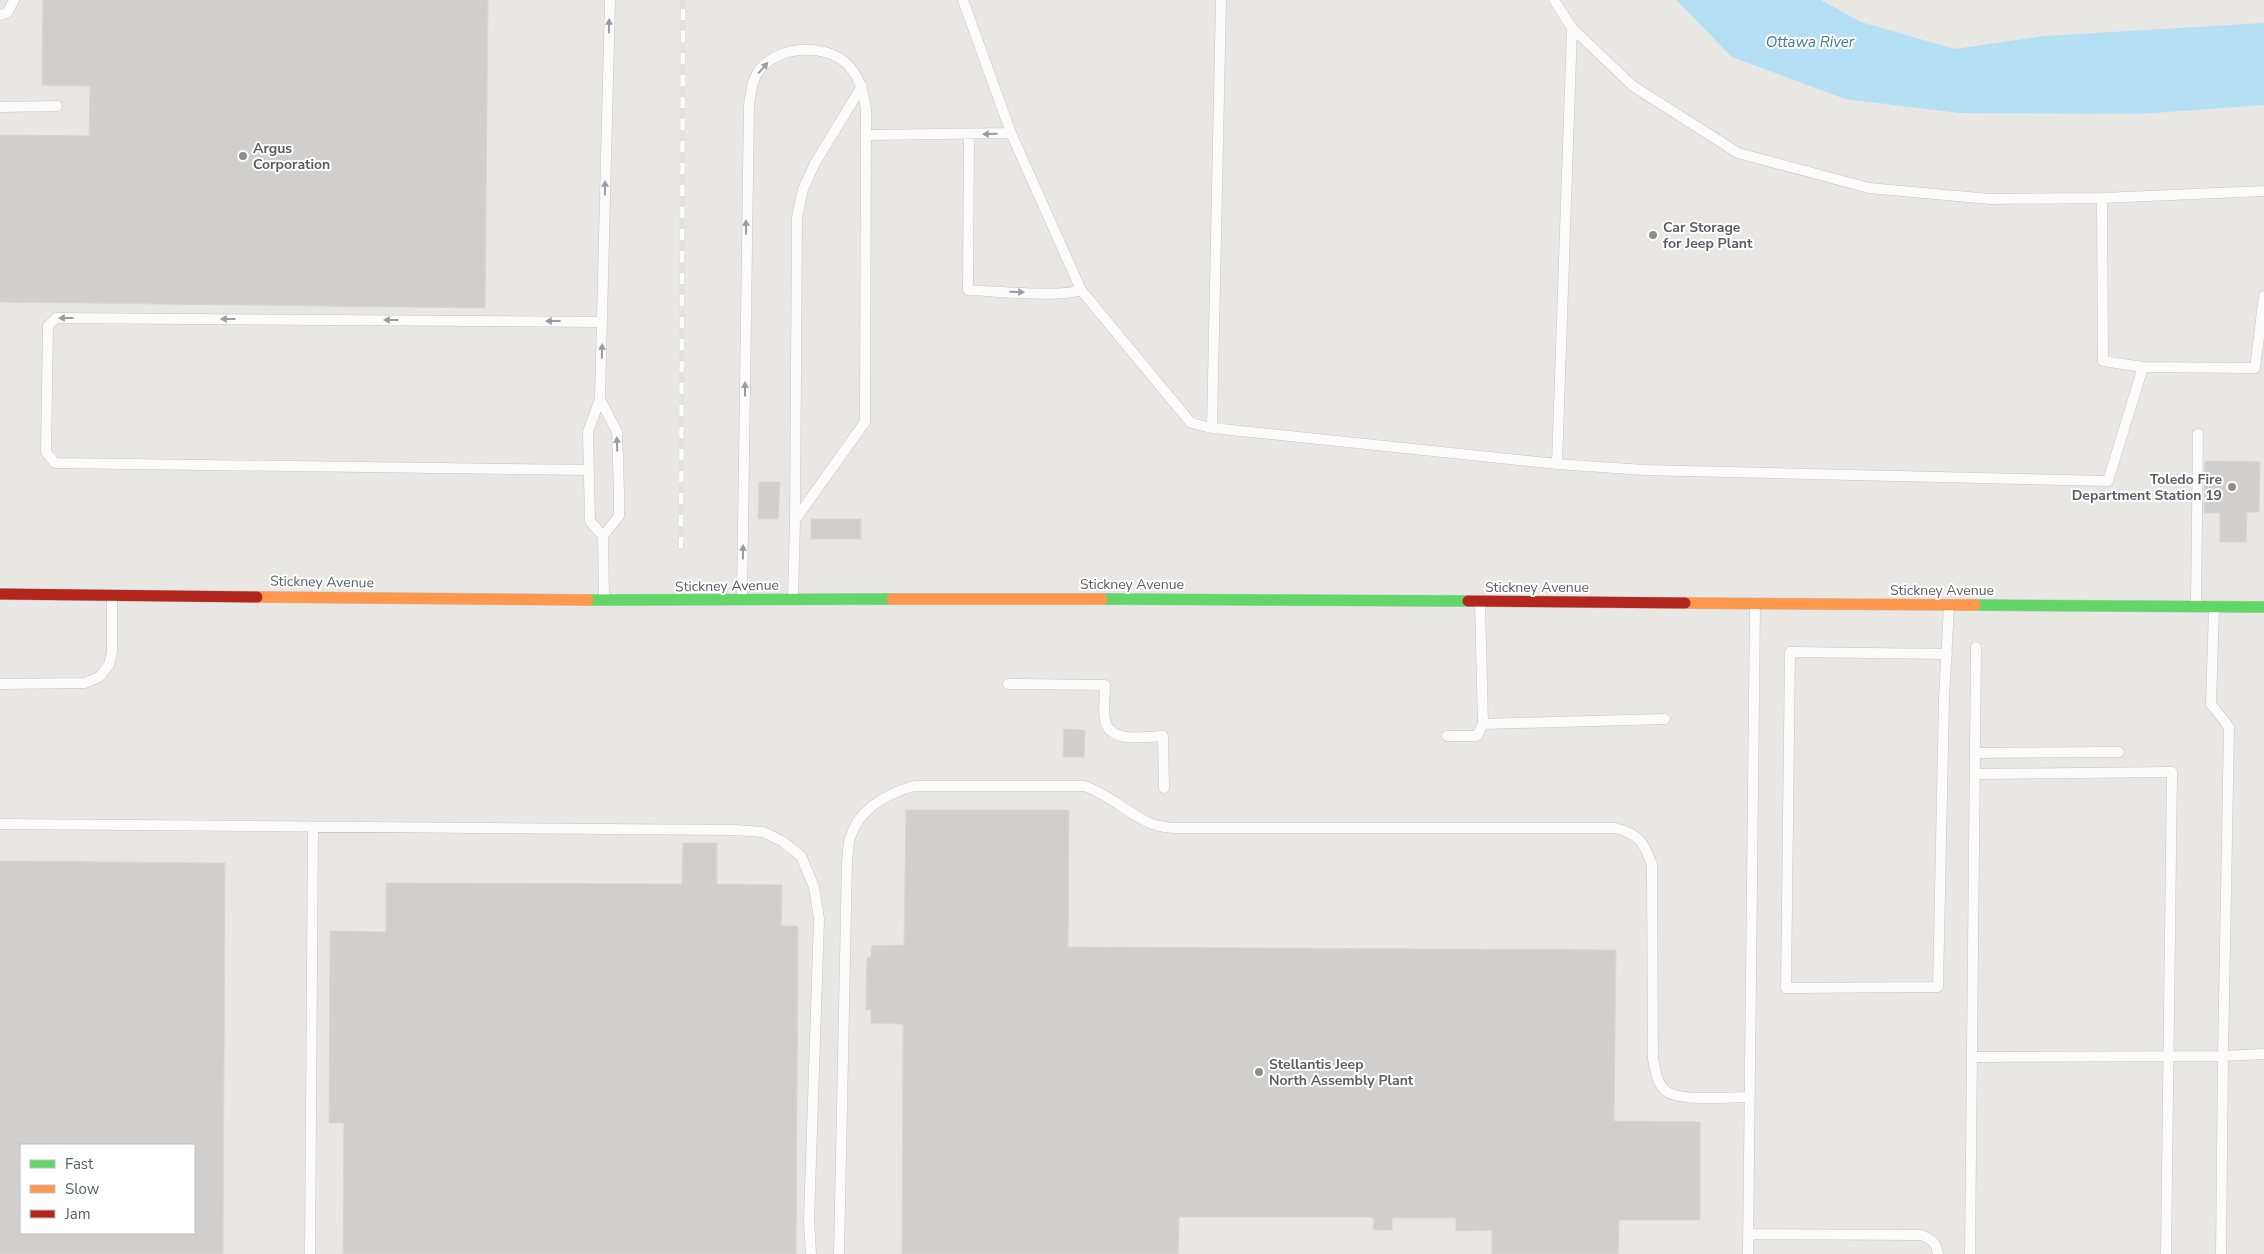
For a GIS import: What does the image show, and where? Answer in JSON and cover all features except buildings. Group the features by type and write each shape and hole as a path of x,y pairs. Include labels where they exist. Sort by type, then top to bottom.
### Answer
{"street":[{"name":"Stickney Avenue","path":"0,594 604,600 990,598 2264,607"}],"lane":[{"path":"0,15 7,13 14,0"},
{"path":"603,536 590,522 588,432 600,400 610,0"},
{"path":"963,0 1011,133 1082,290 1191,423 1212,428 1557,464 1644,470 2108,481 2143,367"},
{"path":"1212,428 1221,0"},
{"path":"1554,0 1572,28 1633,86 1738,153 1869,188 1990,199 2102,198 2264,191"},
{"path":"1557,464 1572,28"},
{"path":"742,600 748,105 752,85 760,69 772,58 785,52 804,50 827,52 849,65 862,86 867,135 865,422 795,520"},
{"path":"793,600 797,218 803,189 815,163 862,86"},
{"path":"0,107 57,106"},
{"path":"867,135 1011,133"},
{"path":"969,134 968,290 1057,293 1082,290"},
{"path":"2102,198 2103,361 2143,367 2255,368 2264,296"},
{"path":"589,470 55,462 46,452 48,326 56,318 602,322"},
{"path":"600,400 617,432 619,492 619,516 603,536 604,600"},
{"path":"2196,607 2198,434"},
{"path":"0,684 84,683 99,677 109,665 112,652 112,595"},
{"path":"1447,736 1476,736 1483,724 1480,601"},
{"path":"1748,1254 1755,604"},
{"path":"1947,654 1790,652 1786,988 1938,987 1944,698 1947,654 1949,605"},
{"path":"2214,607 2211,704 2229,727 2223,1056 2222,1254"},
{"path":"1970,1254 1976,647"},
{"path":"1008,684 1105,685 1105,721 1109,730 1116,735 1126,737 1163,736 1164,788"},
{"path":"1483,724 1665,719"},
{"path":"1975,753 2119,752"},
{"path":"1975,774 2172,772 2166,1254"},
{"path":"839,1254 847,862 850,838 859,820 873,804 892,793 914,786 1084,786 1095,790 1151,824 1162,827 1614,828 1632,832 1646,847 1652,864 1653,1058 1656,1076 1666,1092 1680,1097 1749,1096"},
{"path":"0,824 763,832 782,841 801,856 814,887 819,919 809,1220 811,1254"},
{"path":"310,1254 313,827"},
{"path":"1972,1057 2223,1056 2264,1054"},
{"path":"1748,1234 1920,1235 1933,1241 1937,1247 1938,1254"}],"water":[{"name":"Ottawa River","path":"1676,0 1821,0 1861,22 1955,49 2044,36 2264,23 2264,105 2140,114 1959,113 1845,99 1732,57"}],"railway":[{"path":"681,548 683,0"}],"traffic: fast":[{"path":"588,600 892,599"},
{"path":"1102,599 1468,601"},
{"path":"1975,605 2264,607"}],"traffic: slow":[{"path":"257,597 588,600"},
{"path":"892,599 1102,599"},
{"path":"1685,603 1975,605"}],"traffic: jam":[{"path":"0,594 257,597"},
{"path":"1468,601 1685,603"}],"place":[{"name":"Argus Corporation","path":"243,156"},
{"name":"Car Storage for Jeep Plant","path":"1653,235"},
{"name":"Toledo Fire Department Station 19","path":"2232,487"},
{"name":"Stellantis Jeep North Assembly Plant","path":"1259,1072"}]}
